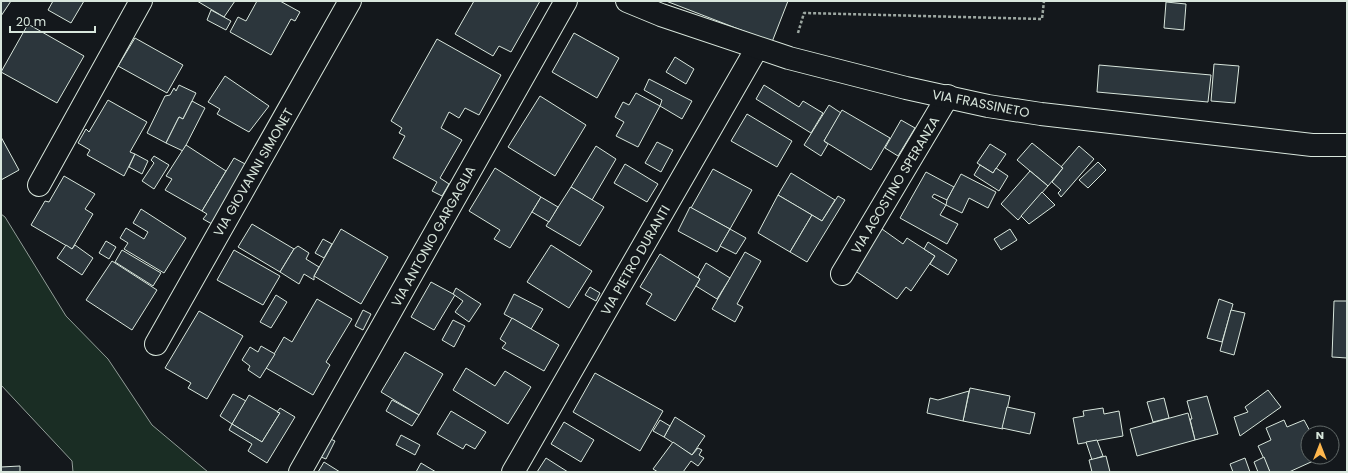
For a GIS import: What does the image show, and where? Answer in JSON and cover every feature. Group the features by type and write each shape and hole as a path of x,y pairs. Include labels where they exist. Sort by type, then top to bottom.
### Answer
{"street":[{"path":"39,185 141,1"},
{"name":"VIA GIOVANNI SIMONET","path":"156,344 350,1"},
{"name":"VIA ANTONIO GARGAGLIA","path":"300,472 566,1"},
{"name":"VIA FRASSINETO","path":"627,1 661,15 789,58 885,83 1013,111 1312,145 1347,145"},
{"name":"VIA PIETRO DURANTI","path":"513,472 757,48"},
{"name":"VIA AGOSTINO SPERANZA","path":"842,274 948,96"}],"path":[{"path":"789,58 804,13 1042,19 1044,1"}],"green space":[{"path":"1,214 5,217 66,316 108,359 152,425 208,472 73,472 72,461 1,385"}],"building":[{"path":"1,1 11,1 1,16"},
{"path":"53,1 84,1 71,23 48,10"},
{"path":"197,1 235,1 224,17"},
{"path":"257,1 280,1 300,12 295,21 291,19 271,55 230,32 238,17 246,21"},
{"path":"474,1 540,1 511,52 499,46 493,56 455,34"},
{"path":"666,1 788,1 772,42"},
{"path":"1166,2 1186,4 1184,30 1164,28"},
{"path":"211,10 231,21 226,30 207,20"},
{"path":"28,24 84,56 57,103 1,72"},
{"path":"574,33 619,58 597,98 552,72"},
{"path":"135,38 183,65 167,93 118,66"},
{"path":"437,39 501,75 479,115 465,108 459,118 449,112 441,128 462,140 440,178 449,184 442,196 432,191 437,182 393,158 405,136 399,133 402,128 391,121"},
{"path":"675,57 694,69 686,84 666,72"},
{"path":"1214,64 1239,66 1235,103 1211,101"},
{"path":"1099,65 1211,75 1208,102 1097,92"},
{"path":"225,76 269,106 249,132 217,114 220,109 208,102"},
{"path":"649,79 692,101 682,119 660,106 662,100 644,90"},
{"path":"179,85 196,93 183,119 179,117 166,143 147,133 165,96 170,95 174,88 176,91"},
{"path":"764,85 799,107 803,101 823,113 811,133 756,99"},
{"path":"636,93 660,106 638,147 616,136 624,122 615,117 623,102 629,105"},
{"path":"540,96 586,125 555,176 508,147"},
{"path":"108,100 147,122 130,152 135,154 124,176 87,155 90,150 78,143 86,129 89,132"},
{"path":"192,101 205,108 183,151 166,143 179,117 183,119"},
{"path":"829,105 841,113 824,141 828,144 821,156 804,145"},
{"path":"842,110 890,138 871,170 824,141"},
{"path":"747,114 792,141 777,167 731,141"},
{"path":"901,120 915,128 898,156 885,148"},
{"path":"1,137 19,170 1,180"},
{"path":"657,142 673,150 661,172 645,163"},
{"path":"1032,143 1063,168 1048,186 1017,160"},
{"path":"990,144 1006,154 993,173 977,163"},
{"path":"186,145 226,171 202,211 165,190 172,179 166,176"},
{"path":"596,146 616,159 592,200 571,187"},
{"path":"1079,146 1094,159 1061,197 1058,193 1061,190 1052,182 1063,168 1061,167"},
{"path":"135,154 148,161 142,174 129,167"},
{"path":"154,156 169,165 154,189 142,181 154,163 151,160"},
{"path":"234,158 247,165 212,224 203,219 207,214 202,211"},
{"path":"1098,162 1106,170 1088,188 1079,180"},
{"path":"625,164 658,184 647,202 614,183"},
{"path":"980,165 993,173 996,168 1008,176 999,191 974,175"},
{"path":"495,168 541,197 510,248 494,239 500,230 469,211"},
{"path":"713,169 752,190 730,229 691,208"},
{"path":"1030,171 1048,186 1018,220 1001,204"},
{"path":"926,172 954,187 947,200 934,194 932,197 946,205 940,215 958,224 947,244 900,218"},
{"path":"791,173 835,200 822,221 778,195"},
{"path":"961,174 996,192 988,208 969,198 962,213 946,205 947,200"},
{"path":"64,176 95,194 85,209 93,214 72,249 31,225 45,201 49,202"},
{"path":"571,187 604,207 580,246 546,226"},
{"path":"1042,192 1055,205 1029,224 1021,216"},
{"path":"778,195 812,215 790,252 758,233"},
{"path":"838,196 845,200 807,262 790,252 812,215 822,221"},
{"path":"541,197 558,207 549,222 532,212"},
{"path":"690,207 730,229 717,252 678,231"},
{"path":"141,209 186,238 164,273 124,249 128,243 120,238 126,228 144,239 148,232 133,223"},
{"path":"252,224 294,249 280,272 238,247"},
{"path":"341,229 388,257 361,304 314,276"},
{"path":"730,229 746,238 736,254 720,246"},
{"path":"882,229 903,244 907,238 935,256 911,291 906,287 897,299 854,270"},
{"path":"1010,229 1017,240 1001,250 994,239"},
{"path":"323,239 332,244 324,258 315,253"},
{"path":"106,241 116,247 109,259 99,253"},
{"path":"928,242 957,260 948,275 930,264 935,256 924,249"},
{"path":"66,245 72,249 75,245 93,258 82,275 57,258"},
{"path":"551,245 592,271 569,308 527,282"},
{"path":"298,246 309,253 306,259 319,267 314,276 314,280 304,274 299,284 280,272 294,249"},
{"path":"122,250 161,273 153,286 115,262"},
{"path":"234,250 280,276 263,305 217,280"},
{"path":"745,252 761,261 737,304 743,307 735,322 712,309"},
{"path":"660,254 700,279 675,321 646,304 652,294 640,287"},
{"path":"112,261 157,290 132,330 86,300"},
{"path":"706,263 730,278 717,299 696,286 700,279 698,277"},
{"path":"431,282 455,295 434,330 411,317"},
{"path":"590,287 600,293 596,301 585,295"},
{"path":"456,288 481,304 469,322 455,312 463,301 453,294"},
{"path":"514,294 543,309 531,329 504,314"},
{"path":"276,295 287,302 271,328 260,322"},
{"path":"317,299 352,319 326,362 330,365 313,395 266,368 284,337 292,342"},
{"path":"1219,299 1233,304 1222,342 1207,338"},
{"path":"1334,301 1347,301 1347,358 1332,357"},
{"path":"363,310 371,314 363,330 355,326"},
{"path":"1231,310 1245,313 1234,355 1220,351"},
{"path":"199,311 243,336 207,399 188,388 191,383 165,368"},
{"path":"512,318 559,345 544,371 502,348 506,343 500,339"},
{"path":"453,320 465,326 454,347 442,340"},
{"path":"261,346 275,354 260,378 248,370 250,366 242,360 250,347 258,352"},
{"path":"405,352 443,374 419,415 381,392"},
{"path":"466,368 495,386 505,371 531,387 508,424 453,390"},
{"path":"595,373 663,411 640,451 573,412"},
{"path":"970,388 1010,396 1003,429 963,421"},
{"path":"1268,390 1281,407 1240,436 1234,417 1248,412 1245,407"},
{"path":"969,391 963,421 927,413 930,398 938,400"},
{"path":"233,394 246,401 232,424 220,416"},
{"path":"249,395 280,413 262,442 232,424"},
{"path":"1207,396 1218,434 1195,440 1190,419 1192,419 1187,401"},
{"path":"1164,398 1169,418 1153,422 1147,402"},
{"path":"392,400 419,415 412,426 386,411"},
{"path":"1007,407 1035,413 1030,434 1002,428"},
{"path":"280,408 295,417 267,463 248,451 252,444 229,430 232,424 262,442 280,413 277,412"},
{"path":"1103,408 1104,414 1119,411 1123,436 1078,444 1073,418 1084,416 1083,411"},
{"path":"451,411 486,432 475,449 466,444 463,449 437,434"},
{"path":"1188,413 1195,440 1137,456 1130,429"},
{"path":"675,417 705,436 692,455 664,437"},
{"path":"660,420 670,426 664,437 653,431"},
{"path":"1284,420 1287,427 1304,420 1307,425 1300,425 1300,465 1304,465 1289,472 1270,472 1258,446 1271,440 1266,428"},
{"path":"564,422 594,440 581,462 551,444"},
{"path":"401,435 420,445 415,455 396,445"},
{"path":"326,437 335,441 326,459 316,455"},
{"path":"1097,440 1103,456 1092,460 1086,442"},
{"path":"673,442 692,455 698,448 702,450 699,455 704,458 698,466 691,461 683,472 658,472 653,469"},
{"path":"1106,456 1110,472 1092,472 1089,460"},
{"path":"1264,457 1270,472 1258,472 1254,462"},
{"path":"546,458 568,472 537,472"},
{"path":"1245,458 1250,472 1233,472 1230,464"},
{"path":"324,462 340,472 318,472"},
{"path":"421,463 436,472 416,472"},
{"path":"20,466 20,472 1,472 1,467"}]}
